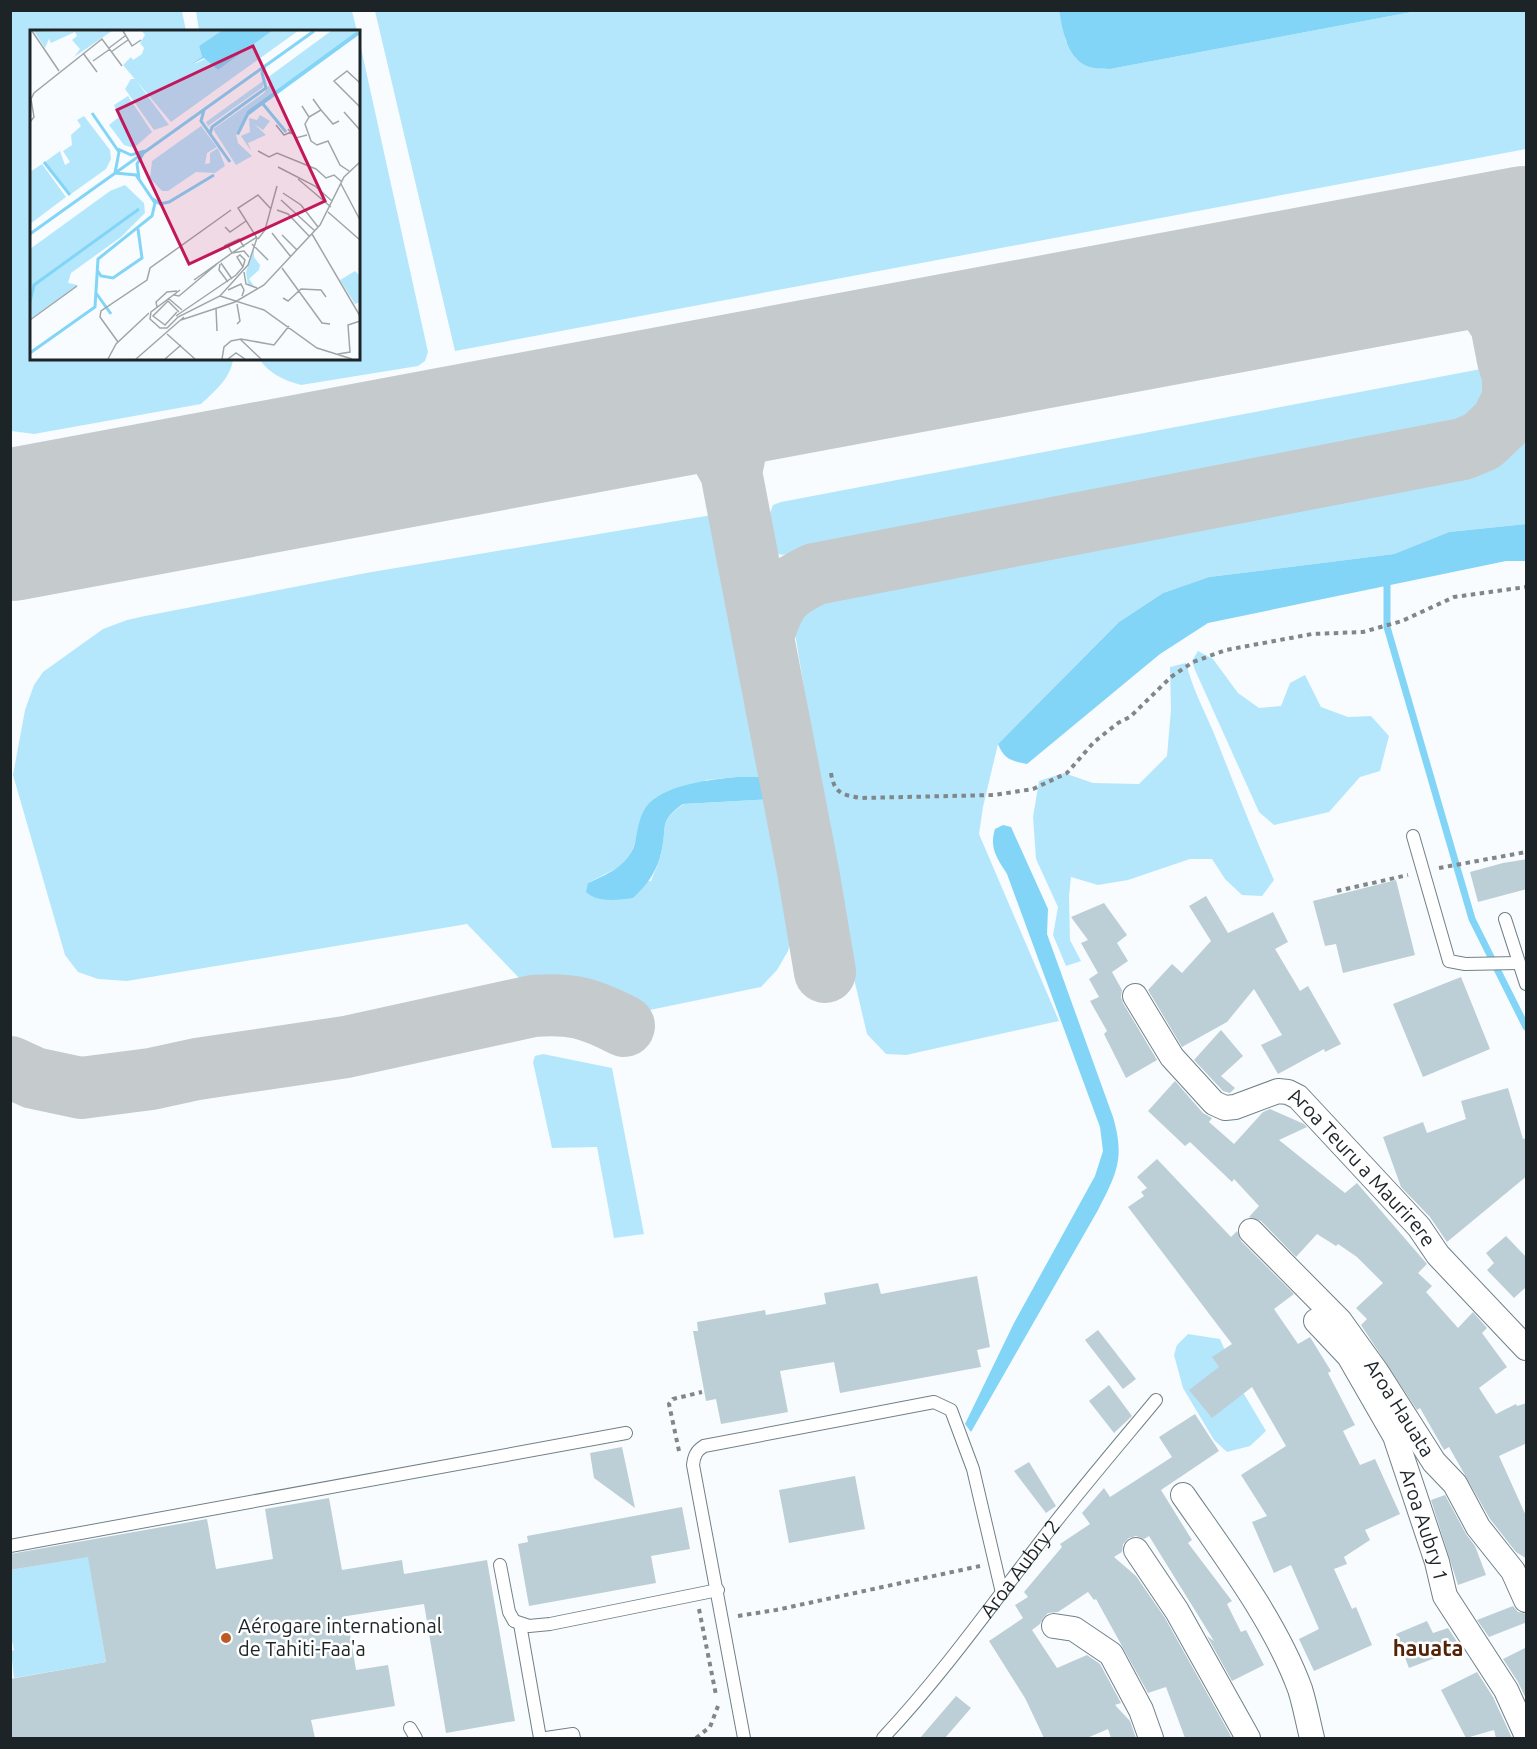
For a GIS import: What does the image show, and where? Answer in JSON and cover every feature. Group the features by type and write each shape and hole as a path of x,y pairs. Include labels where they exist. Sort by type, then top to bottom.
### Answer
{"street":[{"name":"Aroa Teuru a Maurirere","path":"1135,996 1172,1057 1214,1103 1225,1108 1235,1107 1278,1091 1288,1092 1298,1097 1419,1227 1438,1256 1527,1348"},
{"name":"Aroa Hauata","path":"1251,1231 1301,1279 1340,1321 1376,1371 1434,1462 1455,1484 1478,1527 1513,1571 1527,1600"},
{"name":"Aroa Aubry 1","path":"1316,1321 1349,1356 1395,1436 1446,1596 1506,1690 1527,1734"},
{"path":"1183,1495 1239,1575 1277,1640 1300,1689 1312,1738"},
{"path":"1136,1550 1178,1611 1248,1738"},
{"path":"1054,1626 1074,1629 1111,1654 1141,1710 1151,1738"}],"lane":[{"path":"1413,836 1429,870 1449,961 1465,964 1518,963"},
{"path":"1505,919 1527,984"},
{"name":"Aroa Aubry 2","path":"883,1738 904,1716 1002,1593 1054,1523 1156,1400"},
{"path":"744,1738 693,1465 698,1450 704,1446 934,1402 951,1410 973,1469 1002,1593"},
{"path":"10,1546 626,1432"},
{"path":"500,1565 509,1612 514,1621 529,1626 550,1624 718,1590"},
{"path":"520,1624 540,1738"},
{"path":"737,1738 742,1723"},
{"path":"546,1738 573,1736"}],"path":[{"path":"831,773 833,786 845,796 861,798 994,795 1034,789 1067,773 1095,742 1118,723 1130,717 1171,677 1193,662 1226,650 1312,634 1363,632 1402,621 1454,597 1527,587"},
{"path":"1337,891 1429,870 1527,852"},
{"path":"702,1622 776,1610 995,1562"}],"shaded area":[{"path":"11,10 182,11 186,30 30,30 30,360 233,360 232,366 225,378 201,404 34,434 11,431"},
{"path":"1059,10 1417,11 1110,69 1090,67 1076,58 1067,44"},
{"path":"196,11 352,11 357,30 199,30"},
{"path":"375,11 1059,11 1066,42 1110,69 1417,11 1526,11 1526,149 455,351"},
{"path":"360,44 428,352 425,361 418,366 301,385 277,376 260,360 360,360"},
{"path":"1481,369 1482,400 1475,411 1461,423 782,555 774,550 769,516 773,505 781,502"},
{"path":"1526,416 1526,524 1449,532 1394,554 1209,577 1163,593 1119,622 998,744 983,807 979,834 1059,1021 906,1055 886,1054 867,1034 851,966 795,634 802,611 813,599 1443,480 1492,456 1510,440"},
{"path":"712,515 768,777 706,780 636,840 629,858 619,867 588,883 651,881 661,853 667,819 684,804 772,799 793,916 793,934 788,951 777,970 761,987 640,1012 588,992 521,980 467,924 127,981 98,979 78,972 65,955 13,775 25,710 34,685 43,672 103,629 145,616 366,573"},
{"path":"1526,524 1526,561 1506,561 1208,623 1160,654 1027,764 1009,758 998,744 1119,622 1163,593 1209,577 1394,554 1449,532"},
{"path":"1198,651 1213,659 1238,693 1259,708 1281,706 1290,683 1305,675 1321,707 1348,717 1371,716 1389,736 1380,771 1360,777 1329,812 1274,825 1259,812 1195,670 1192,661"},
{"path":"1186,663 1274,880 1262,896 1242,895 1225,879 1212,859 1190,859 1128,880 1098,885 1071,877 1070,940 1081,961 1066,966 1053,935 1058,907 1036,859 1033,817 1039,781 1064,773 1093,783 1139,784 1167,756 1171,709 1170,667"},
{"path":"737,777 768,777 772,799 683,804 667,819 658,864 648,882 633,898 602,899 586,892 588,883 612,871 630,855 642,814 653,799 688,784"},
{"path":"1003,825 1011,827 1048,909 1047,934 1113,1117 1119,1155 1110,1186 1098,1210 971,1432 965,1424 1014,1323 1095,1176 1103,1151 1100,1127 1007,874 995,853 993,836 995,829"},
{"path":"543,1054 612,1068 644,1234 614,1238 597,1147 552,1148 533,1062 535,1056"},
{"path":"1188,1334 1220,1339 1244,1394 1266,1431 1250,1446 1227,1452 1214,1440 1183,1388 1174,1355 1177,1345"},
{"path":"102,1554 94,1590 106,1662 14,1678 11,1651 14,1650 10,1632 10,1570"}],"building":[{"path":"1527,859 1527,889 1478,902 1470,872"},
{"path":"1396,880 1415,955 1343,973 1336,944 1325,946 1313,901"},
{"path":"1206,896 1228,933 1273,912 1288,942 1275,949 1300,991 1308,986 1341,1044 1325,1052 1324,1049 1278,1074 1261,1045 1282,1035 1254,989 1227,1022 1182,1047 1148,990 1172,964 1182,973 1211,941 1189,906"},
{"path":"1104,903 1127,935 1117,943 1128,961 1112,972 1122,990 1123,1003 1157,1060 1126,1078 1104,1034 1107,1031 1090,1001 1099,997 1089,979 1098,973 1081,943 1088,940 1071,917"},
{"path":"1461,977 1490,1049 1423,1077 1393,1004"},
{"path":"1221,1030 1243,1056 1221,1076 1235,1088 1230,1093 1223,1091 1194,1060"},
{"path":"1175,1081 1203,1113 1212,1118 1209,1122 1234,1144 1263,1112 1270,1109 1304,1124 1307,1127 1279,1140 1345,1193 1357,1183 1427,1264 1418,1273 1432,1286 1426,1292 1458,1328 1473,1312 1487,1328 1482,1333 1507,1367 1479,1388 1496,1414 1516,1404 1517,1406 1527,1403 1527,1443 1499,1456 1527,1518 1527,1559 1516,1552 1490,1519 1449,1447 1444,1450 1420,1408 1417,1410 1361,1325 1367,1319 1356,1308 1383,1283 1357,1257 1317,1234 1296,1257 1261,1221 1249,1217 1259,1206 1234,1179 1232,1182 1190,1142 1185,1146 1148,1111"},
{"path":"1508,1088 1523,1139 1527,1138 1527,1176 1447,1242 1430,1217 1401,1187 1383,1137 1423,1122 1427,1133 1466,1119 1461,1101"},
{"path":"1157,1159 1231,1237 1237,1231 1241,1241 1294,1294 1274,1309 1298,1344 1310,1337 1331,1371 1328,1373 1355,1425 1343,1431 1360,1465 1375,1459 1400,1514 1365,1530 1370,1540 1344,1557 1347,1564 1334,1569 1352,1609 1356,1607 1372,1645 1314,1671 1299,1639 1319,1629 1291,1565 1274,1573 1252,1522 1267,1516 1241,1475 1286,1446 1252,1387 1212,1418 1189,1390 1219,1367 1212,1357 1232,1344 1128,1207 1144,1196 1141,1192 1147,1188 1137,1177"},
{"path":"1506,1236 1527,1258 1527,1286 1514,1298 1487,1270 1494,1263 1486,1253"},
{"path":"977,1276 990,1347 977,1350 981,1367 840,1393 834,1362 780,1371 788,1412 721,1424 716,1399 706,1401 693,1331 698,1331 697,1322 765,1310 766,1315 826,1304 824,1293 878,1283 881,1294"},
{"path":"1098,1330 1136,1379 1123,1389 1085,1340"},
{"path":"1109,1385 1132,1416 1114,1433 1089,1401"},
{"path":"1195,1414 1219,1451 1161,1490 1192,1540 1188,1543 1232,1601 1227,1604 1241,1632 1246,1630 1264,1665 1232,1681 1207,1636 1214,1641 1149,1536 1144,1539 1136,1536 1129,1538 1123,1544 1122,1552 1114,1557 1136,1576 1165,1618 1232,1738 1185,1738 1166,1687 1148,1693 1096,1599 1094,1600 1088,1592 1058,1612 1048,1613 1032,1630 1057,1668 1087,1655 1100,1664 1121,1703 1115,1705 1130,1721 1136,1738 1111,1738 1108,1729 1087,1738 1044,1738 1025,1698 989,1641 1023,1618 1015,1605 1028,1597 1024,1592 1062,1547 1060,1544 1090,1524 1082,1513 1104,1488 1110,1497 1172,1457 1159,1437"},
{"path":"622,1447 635,1508 594,1478 590,1453"},
{"path":"1029,1462 1056,1506 1046,1513 1014,1471"},
{"path":"855,1476 865,1529 789,1543 779,1490"},
{"path":"1445,1495 1475,1546 1486,1575 1458,1585 1431,1500"},
{"name":"Aérogare international de Tahiti-Faa'a","path":"329,1498 342,1570 402,1560 404,1574 487,1560 515,1721 446,1733 424,1604 347,1616 356,1670 388,1665 395,1706 311,1720 315,1738 10,1738 10,1679 106,1662 88,1557 10,1570 10,1554 207,1519 216,1569 273,1559 265,1509"},
{"path":"682,1507 690,1549 651,1556 656,1583 529,1606 518,1544 528,1542 527,1536"},
{"path":"1513,1606 1518,1612 1527,1614 1527,1622 1489,1637 1477,1620"},
{"path":"1427,1621 1433,1633 1448,1628 1461,1648 1409,1668 1396,1634"},
{"path":"1527,1647 1527,1701 1503,1659"},
{"path":"1477,1672 1493,1697 1512,1738 1496,1738 1494,1730 1466,1738 1441,1690"},
{"path":"956,1696 971,1708 945,1738 920,1738"}],"waterway":[{"path":"1387,586 1387,627 1472,919 1526,1027"}],"taxiway":[{"path":"1389,268 1460,284 1484,299 1501,324"},
{"path":"763,636 771,613 780,598 786,591 815,574 1463,449 1482,441 1501,423 1513,399 1513,376 1501,324 1509,289 1526,268"},
{"path":"808,376 777,394 751,418 736,447 731,472 808,871 825,972"},
{"path":"647,407 684,419 700,428 712,441 731,472"},
{"path":"10,540 83,511"},
{"path":"10,1067 34,1078 81,1088 151,1079 197,1069 346,1047 533,1006 559,1005 580,1008 624,1026"}],"runway":[{"path":"10,525 1526,242"}],"place":[{"name":"Aérogare international de Tahiti-Faa'a","path":"226,1638"}],"district":[{"name":"hauata","path":"1428,1648"}]}
